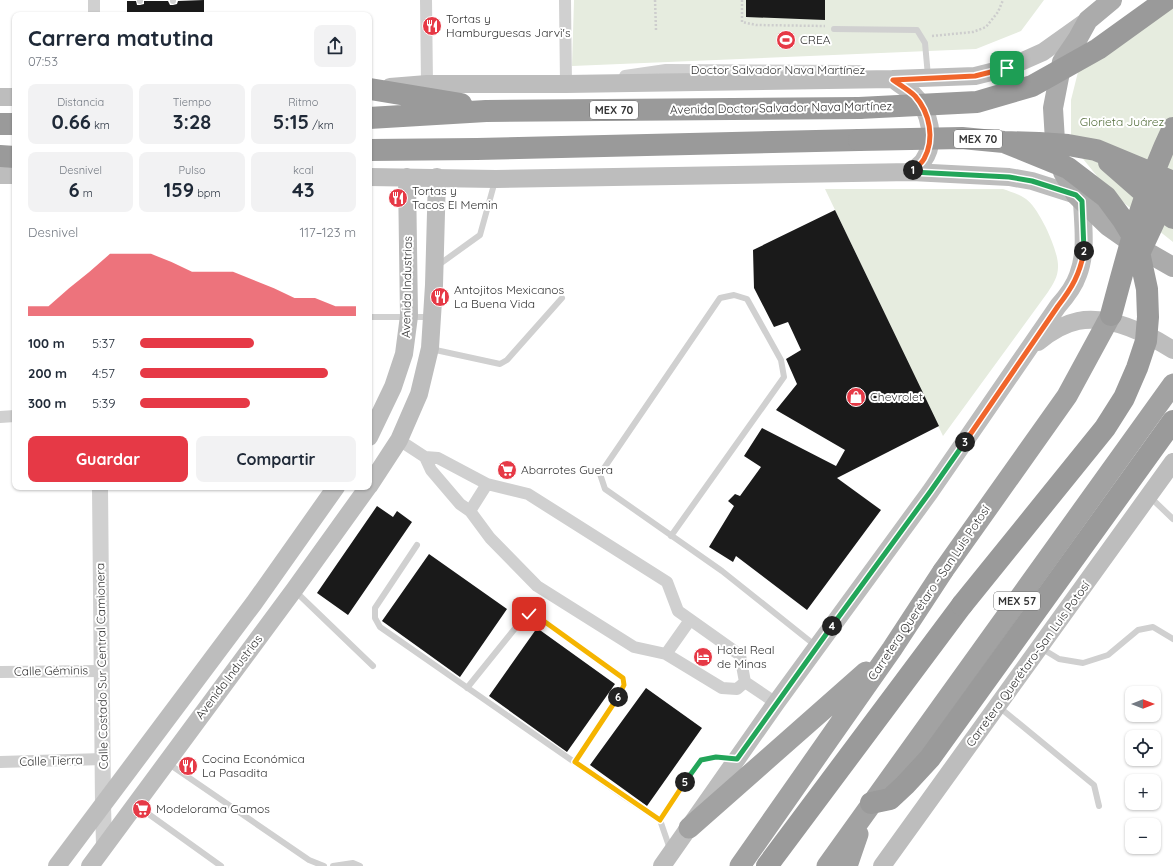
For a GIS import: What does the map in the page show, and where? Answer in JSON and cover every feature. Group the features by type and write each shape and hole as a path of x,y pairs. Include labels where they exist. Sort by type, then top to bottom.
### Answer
{"highway":[{"name":"Avenida Doctor Salvador Nava Martínez","path":"372,118 486,111 859,108 977,102 1032,86 1098,49 1166,0"},
{"path":"372,89 456,103 486,111"},
{"path":"0,124 12,124"},
{"path":"1111,315 1132,233 1161,152 1173,128"},
{"name":"MEX 70","path":"372,150 962,138 1004,142 1039,142 1096,150"},
{"path":"767,866 962,605 1105,428 1124,398 1137,368 1146,341 1148,318 1147,289 1137,243 1123,220 1106,197 1068,168 1004,142"},
{"path":"1096,150 1173,182 1111,315"},
{"path":"1096,150 1173,218"},
{"path":"0,156 12,156"},
{"name":"Carretera Querétaro - San Luis Potosí","path":"740,866 892,649 943,571 1067,396 1111,315"},
{"name":"MEX 57","path":"827,866 1173,384"},
{"path":"847,866 869,807 890,799 906,785 930,758 1173,421"},
{"path":"689,828 892,649"}],"main road":[{"path":"372,89 427,84 574,84 892,75 975,76 1007,68 1043,52 1088,20 1112,0"},
{"path":"1088,20 1062,62 1052,108 1054,141 1063,172 1079,198 1114,230 1138,247 1173,267"},
{"path":"892,75 917,99 927,115 930,131 929,147 923,160 912,172"},
{"path":"0,97 12,96"},
{"path":"372,177 496,179 912,172 1009,177 1032,181 1079,198"},
{"path":"0,175 12,175"},
{"name":"Avenida Industrias","path":"372,431 393,387 404,354 409,316 407,177"},
{"name":"Avenida Industrias","path":"372,481 399,440 419,394 430,348 437,177"},
{"path":"667,859 776,704 930,492 1070,290 1078,275 1084,252 1079,198"},
{"path":"1029,349 1048,335 1064,326 1078,321 1092,321 1112,322 1131,328 1158,340 1173,350"},
{"name":"Carretera Querétaro-San Luis Potosí","path":"882,866 1173,462"},
{"name":"Avenida Industrias","path":"63,864 103,804 254,603 334,490"},
{"name":"Avenida Industrias","path":"90,866 366,490"},
{"path":"281,607 277,586 295,553 298,542"}],"street":[{"path":"94,0 94,12"},
{"path":"426,0 427,84"},
{"path":"565,0 574,84"},
{"path":"0,417 12,416"},
{"path":"399,440 425,457 438,458 487,484 528,494 667,582 678,611 740,655 745,682 776,704"},
{"path":"425,457 430,470 460,504 470,511 490,538 537,586 634,647 666,654 722,688 737,689 745,682"},
{"path":"470,511 487,484"},
{"name":"Calle Costado Sur Central Camionera","path":"100,490 104,845"},
{"path":"666,654 690,620"},
{"name":"Calle Géminis","path":"0,672 102,671"},
{"name":"Calle Tierra","path":"0,762 103,759"}],"lane":[{"path":"833,27 917,30 925,43 927,75"},
{"path":"434,268 480,236 496,179"},
{"path":"671,536 784,377 781,360 747,299 734,295 720,298 600,474 605,489 671,536 722,571 817,647"},
{"path":"430,348 500,364 508,360 562,298"},
{"path":"372,317 432,317"},
{"path":"1148,496 1173,519"},
{"path":"417,545 375,608 375,618 380,627 660,820"},
{"path":"294,590 373,666"},
{"path":"468,688 525,616 534,614 623,678 624,685 621,692 575,762"},
{"path":"1040,647 1059,659 1083,663 1108,654 1138,630 1153,627 1173,639"},
{"path":"997,706 1094,785 1099,806"},
{"path":"667,859 660,820 701,760 716,757 737,759"},
{"path":"166,762 309,860 324,866"},
{"path":"135,804 221,866"},
{"path":"333,866 353,863 360,866"}],"path":[{"path":"655,0 656,30"},
{"path":"742,0 742,22 756,25 833,27"},
{"path":"921,37 973,32 986,28 998,12 1003,0"}],"green space":[{"name":"CREA","path":"574,0 1044,0 1021,31 976,49 572,66"},
{"name":"Glorieta Juárez","path":"1173,0 1173,242 1109,191 1071,144 1071,100 1081,60"},
{"path":"825,189 1003,189 1018,194 1026,199 1037,211 1047,230 1052,241 1057,260 1058,271 1055,280 1048,292 943,436"}],"building":[{"path":"204,0 204,12 127,12 127,1 136,1 137,5 140,5 144,4 144,1 168,1 170,5 173,5 177,4 178,1"},
{"path":"746,0 825,0 825,20 746,17"},
{"name":"Chevrolet","path":"835,210 939,426 837,478 881,510 807,610 736,556 733,562 709,547 734,506 728,501 735,494 740,496 761,467 744,456 762,428 836,466 845,450 776,410 797,384 786,359 801,350 788,322 774,327 754,288 753,250"},
{"path":"377,506 393,517 397,511 412,522 348,615 317,593"},
{"path":"429,554 507,609 460,677 382,621"},
{"path":"537,628 615,684 567,752 489,696"},
{"path":"646,688 702,728 647,806 590,765"}],"place":[{"name":"Tortas y Hamburguesas Jarvi's","path":"432,26"},
{"name":"CREA","path":"786,40"},
{"name":"Tortas y Tacos El Memin","path":"398,198"},
{"name":"Antojitos Mexicanos La Buena Vida","path":"440,297"},
{"name":"Chevrolet","path":"856,397"},
{"name":"Abarrotes Guera","path":"507,470"},
{"name":"Hotel Real de Minas","path":"703,657"},
{"name":"Cocina Económica La Pasadita","path":"188,766"},
{"name":"Modelorama Gamos","path":"142,809"}],"route":[{"path":"529,614 534,614 623,678 624,685 621,692 575,762 626,798 660,820 701,760 716,757 737,759 930,492 1070,290 1078,275 1084,252 1084,230 1082,201 1076,195 1052,186 1009,177 912,172 923,160 929,147 930,131 927,115 913,95 893,80 975,76 1007,68"}]}
